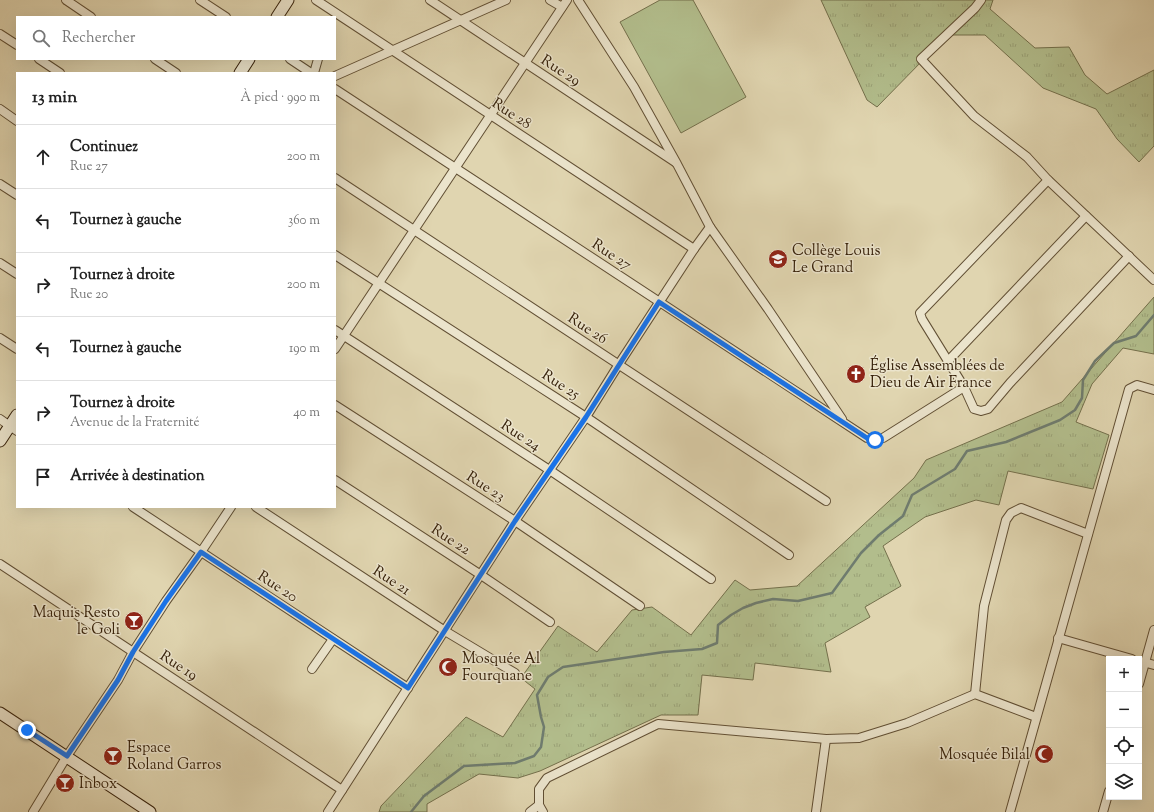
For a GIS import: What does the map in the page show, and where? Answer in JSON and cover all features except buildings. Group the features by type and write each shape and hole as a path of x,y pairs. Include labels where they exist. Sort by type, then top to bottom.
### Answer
{"main road":[{"path":"278,16 288,0"},
{"path":"241,72 248,60"},
{"path":"0,441 13,428 16,418"},
{"path":"0,713 150,812"}],"street":[{"path":"66,0 90,16"},
{"path":"202,0 225,16"},
{"name":"Rue 28","path":"316,0 329,13"},
{"name":"Rue 29","path":"430,0 678,164"},
{"path":"336,76 506,0"},
{"path":"550,0 562,7"},
{"path":"336,348 566,0"},
{"path":"578,0 634,87 678,164 710,227 768,309 845,424"},
{"path":"981,0 975,8 921,59 974,116 1027,157 1048,180 1154,280"},
{"name":"Rue 28","path":"336,17 392,51 694,249"},
{"path":"0,34 16,44"},
{"path":"40,60 58,72"},
{"path":"156,60 174,72"},
{"path":"292,60 310,72"},
{"path":"314,72 318,60"},
{"name":"Rue 27","path":"336,90 867,438 875,440 883,438 964,387"},
{"path":"0,109 16,120"},
{"name":"Rue 26","path":"336,179 826,502"},
{"path":"1048,180 920,313 922,319 964,387 974,409 982,411 988,409 1010,382 1129,256"},
{"path":"0,184 16,194"},
{"path":"948,361 1086,216"},
{"path":"328,812 515,521 551,470 659,302 710,227"},
{"name":"Rue 25","path":"336,256 586,417 789,555"},
{"path":"0,263 16,273"},
{"name":"Rue 24","path":"336,331 551,470 711,579"},
{"path":"0,338 16,348"},
{"path":"1010,812 1129,389 1137,385 1154,390"},
{"name":"Rue 23","path":"336,405 515,521 640,606"},
{"path":"0,420 13,428"},
{"name":"Rue 22","path":"336,481 550,622"},
{"name":"Rue 20","path":"135,508 408,688"},
{"path":"33,812 67,756 118,680 133,652 166,601 230,508"},
{"name":"Rue 21","path":"258,508 445,631 515,673"},
{"path":"975,694 984,606 1006,520 1011,513 1021,508 1088,534"},
{"name":"Rue 19","path":"0,564 342,790"},
{"path":"1154,630 1142,662 1154,665"},
{"path":"1058,638 1121,656"},
{"path":"312,669 333,639"},
{"path":"530,812 541,809 539,789 547,778 658,724 826,739 859,738 907,723 975,694 1036,717"},
{"path":"816,812 826,739"},
{"path":"1103,812 1106,800"}],"green space":[{"path":"660,0 693,0 746,97 681,133 620,22"},
{"path":"821,0 993,0 990,9 1035,48 1069,47 1085,75 1107,94 1154,70 1154,146 1139,162 1117,139 1096,109 1043,88 985,35 945,35 925,58 877,107 867,100"},
{"path":"1154,297 1154,354 1123,348 1092,384 1076,422 1109,435 1093,489 1008,471 999,505 976,500 925,517 883,546 901,586 865,607 870,617 825,643 831,672 755,663 753,680 702,675 698,715 661,715 540,771 518,778 479,774 427,804 427,812 379,812 381,806 466,717 503,737 535,689 521,678 558,626 597,652 632,610 652,607 691,635 735,580 750,590 797,586 914,478 926,460 1062,402"}],"waterway":[{"path":"411,812 424,796 464,766 515,763 534,756 541,747 544,727 537,695 548,677 563,667 664,652 702,649 717,643 718,625 743,608 773,599 798,601 832,593 861,553 879,535 903,516 912,495 955,469 967,451 1006,442 1060,420 1075,410 1082,398 1083,380 1095,361 1114,343 1136,336 1154,315"}],"place":[{"name":"Collège Louis Le Grand","path":"778,259"},
{"name":"Église Assemblées de Dieu de Air France","path":"856,374"},
{"name":"Maquis Resto le Goli","path":"134,621"},
{"name":"Mosquée Al Fourquane","path":"448,667"},
{"name":"Mosquée Bilal","path":"1044,754"},
{"name":"Espace Roland Garros","path":"113,756"},
{"name":"Inbox","path":"65,783"}],"route":[{"path":"27,730 67,756 118,680 133,652 166,601 201,552 408,688 515,521 586,417 659,302 867,438 875,440"}]}
